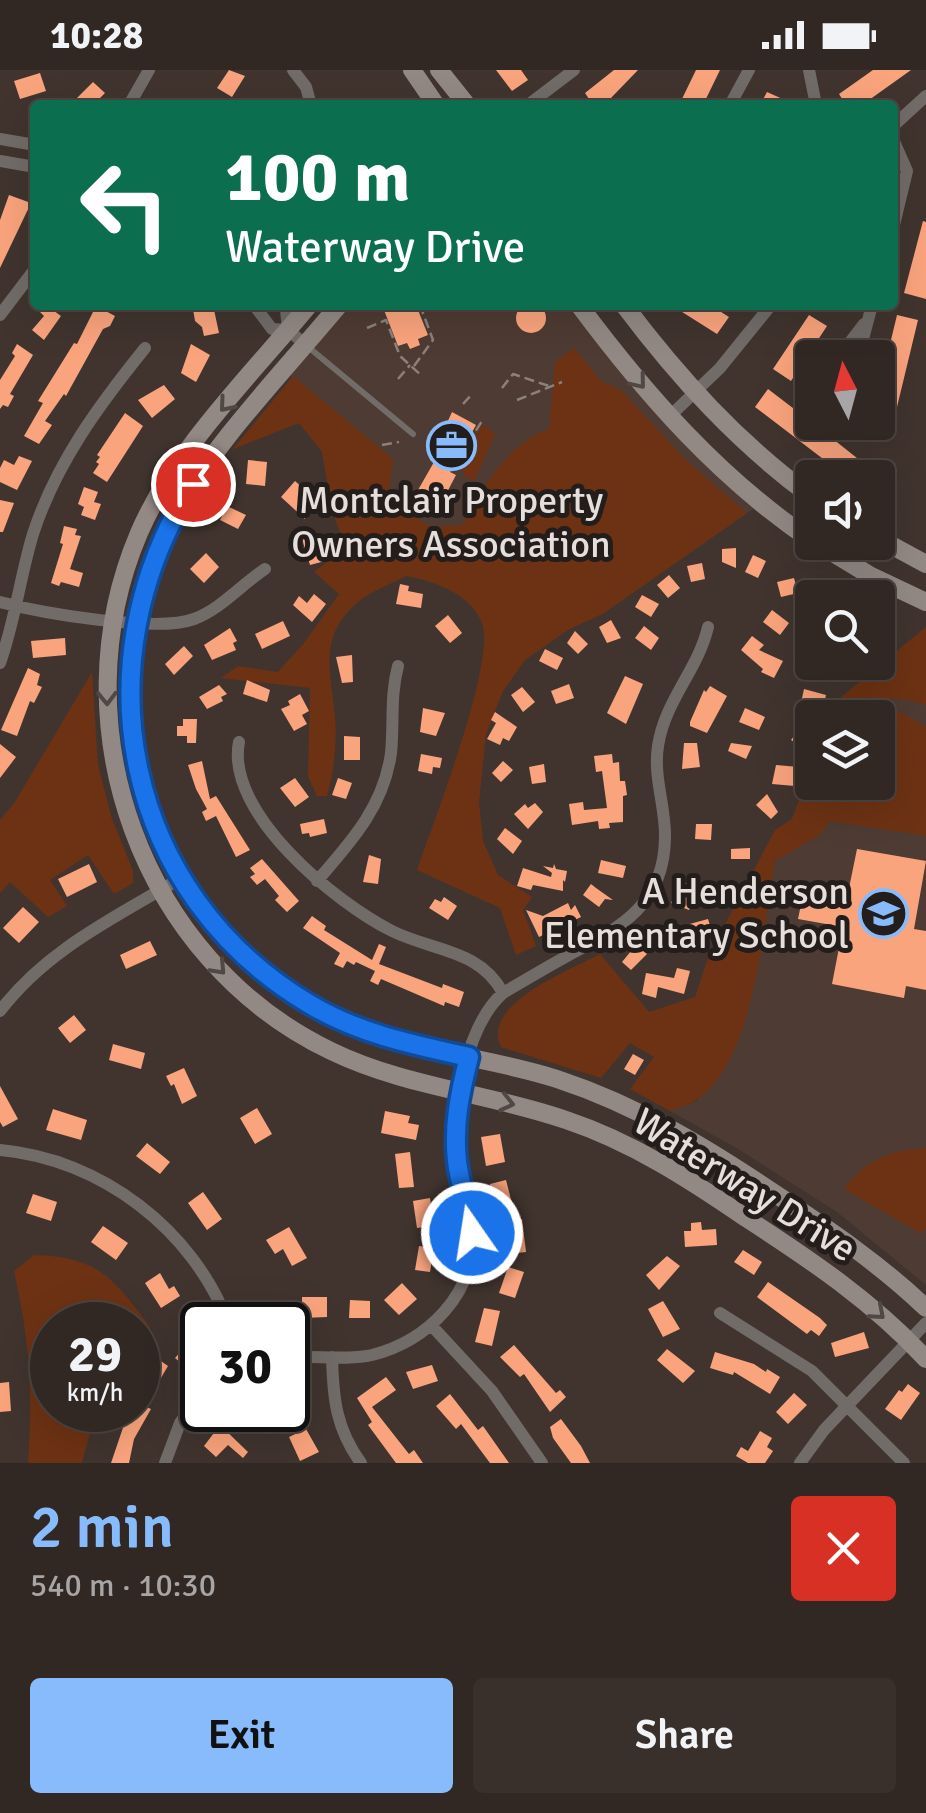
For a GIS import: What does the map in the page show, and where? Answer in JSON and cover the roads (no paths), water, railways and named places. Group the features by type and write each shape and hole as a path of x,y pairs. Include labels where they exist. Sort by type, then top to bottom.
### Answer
{"main road":[{"path":"439,70 463,100"},
{"path":"418,78 430,100"},
{"name":"Waterway Drive","path":"305,310 190,448 162,488 130,557 113,620 106,672 113,768 131,827 160,890 212,962 246,996 278,1020 360,1064 391,1076 569,1121 644,1153 822,1268 926,1359"},
{"name":"Waterway Drive","path":"335,310 215,454 173,515 154,558 136,622 130,699 136,760 155,826 181,878 204,912 242,954 304,1000 370,1033 535,1072 598,1093 676,1130 846,1242 926,1308"},
{"path":"583,310 669,417 730,476 795,527"},
{"path":"628,310 694,393 739,438 795,483"},
{"path":"895,547 926,564"},
{"path":"844,560 926,602"}],"street":[{"path":"132,100 149,70"},
{"path":"294,70 310,100"},
{"path":"533,100 556,75 574,70"},
{"path":"733,100 749,70"},
{"path":"809,70 815,100"},
{"path":"898,122 926,96"},
{"path":"0,139 30,144"},
{"path":"898,151 907,171 898,208"},
{"path":"0,161 30,166"},
{"path":"0,315 5,299 30,274"},
{"path":"258,310 272,329 288,330 306,345"},
{"path":"286,310 288,330"},
{"path":"669,417 744,341 763,310"},
{"path":"851,340 871,311"},
{"path":"863,340 871,311"},
{"path":"0,663 33,534 66,460 100,404 145,348"},
{"path":"0,602 164,624 192,620 216,607 265,569"},
{"path":"310,1356 368,1356 390,1350 432,1325 456,1296 470,1264 472,1247 470,1216 457,1160 456,1113 483,1015 503,993 615,930 640,908 655,884 665,838 657,782 658,744 674,696 704,646 708,627"},
{"path":"317,881 357,835 379,797 390,754 391,704 398,666"},
{"path":"238,742 238,768 257,811 317,881 392,931 477,962 503,993"},
{"path":"0,1011 24,982 60,951 181,878"},
{"path":"0,1150 30,1154 75,1168 132,1200 156,1218 192,1259 218,1302"},
{"path":"720,1312 798,1361 904,1463"},
{"path":"800,1463 824,1430 926,1323"},
{"path":"432,1325 492,1391 542,1463"},
{"path":"332,1357 336,1417 361,1463"},
{"path":"165,1463 180,1423"}],"lane":[{"path":"306,345 413,434"}],"place":[{"name":"Montclair Property Owners Association","path":"451,446"},
{"name":"A Henderson Elementary School","path":"884,913"}]}
